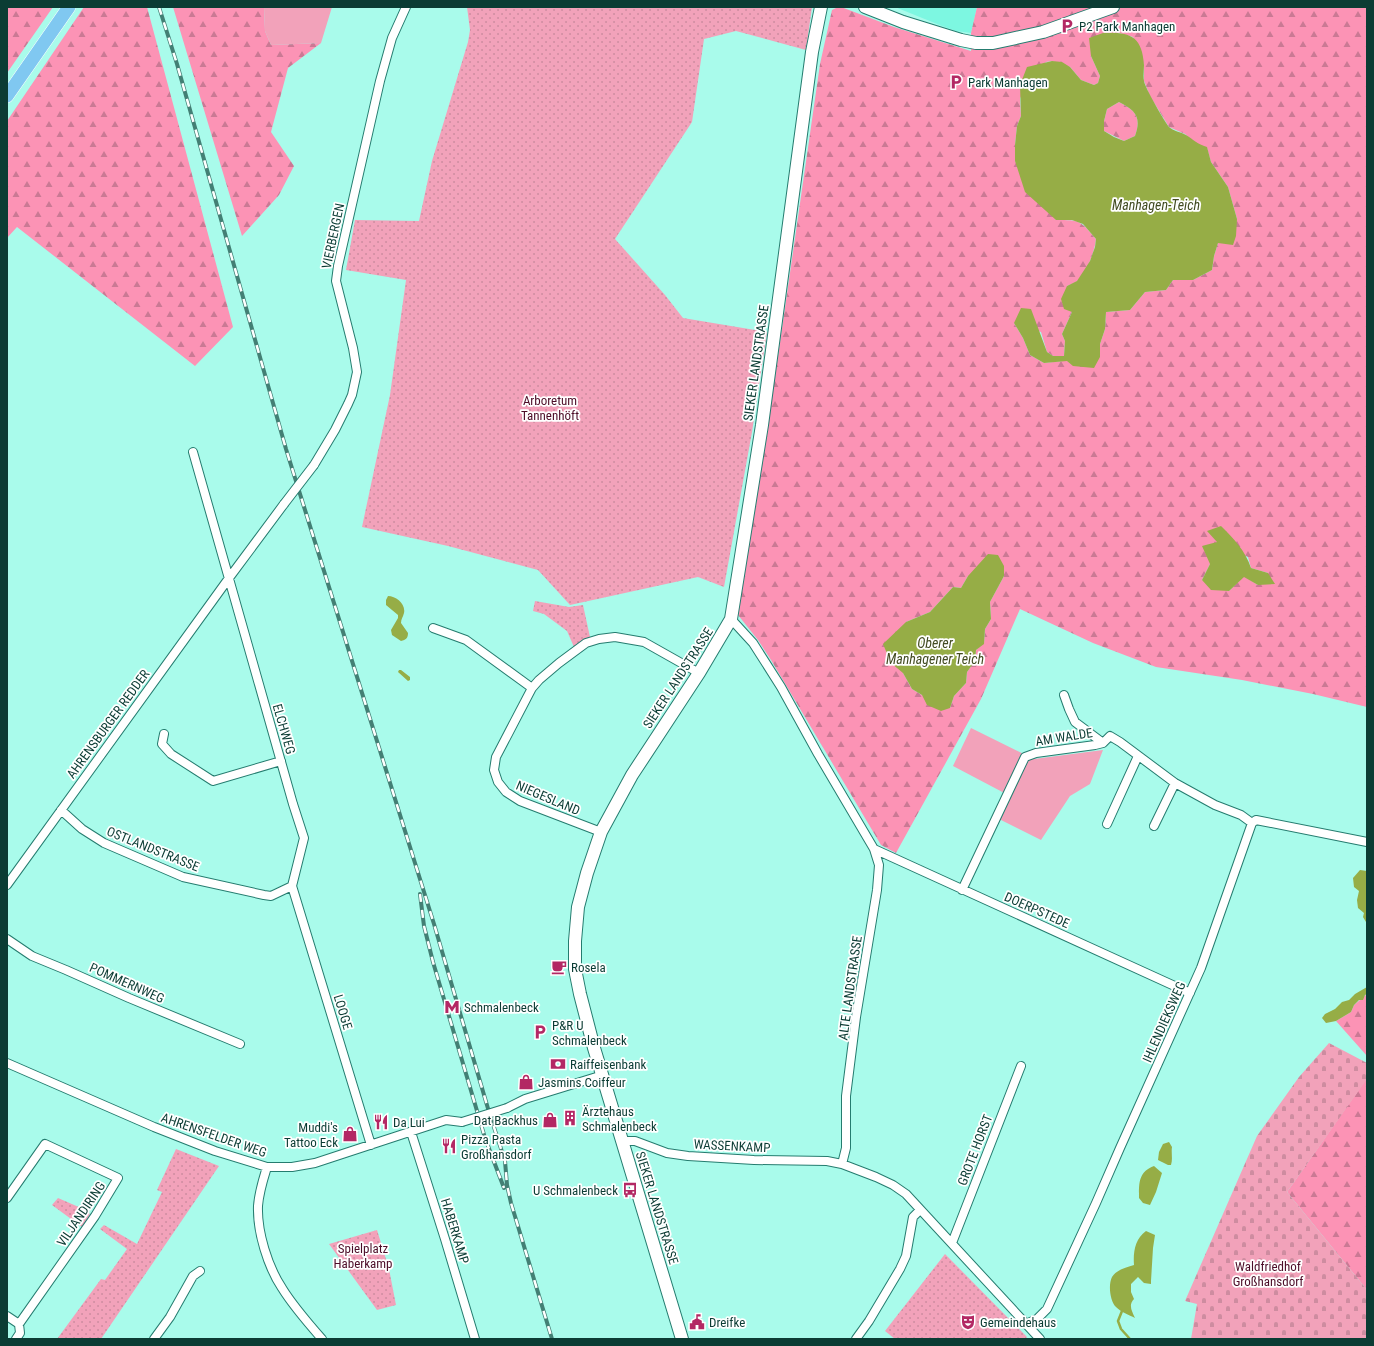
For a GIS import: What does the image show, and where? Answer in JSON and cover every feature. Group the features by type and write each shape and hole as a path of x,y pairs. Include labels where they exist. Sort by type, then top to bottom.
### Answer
{"main road":[{"path":"7,96 69,7"}],"street":[{"name":"VIERBERGEN","path":"284,504 314,465 335,430 348,404 353,388 356,372 353,348 336,280 380,81 392,38 406,7"},
{"name":"SIEKER LANDSTRASSE","path":"682,1339 602,1075 580,994 575,969 575,944 578,907 586,873 601,832 632,775 699,673 731,619 762,425 812,52 821,7"},
{"path":"865,7 903,22 961,40 976,43 993,43 1043,32 1113,7"},
{"path":"193,452 228,578"},
{"name":"AHRENSBURGER REDDER","path":"7,885 228,578 284,504"},
{"name":"ELCHWEG","path":"228,578 304,838 292,886"},
{"name":"ALTE LANDSTRASSE","path":"731,619 756,648 781,687 874,849 879,865 878,890 856,1017 846,1096 846,1148 842,1164"},
{"path":"433,628 466,640 532,688"},
{"name":"NIEGESLAND","path":"601,832 520,801 506,792 498,782 494,770 496,757 532,688 559,663 586,643 599,639 615,637 644,642 699,673"},
{"name":"AM WALDE","path":"1064,695 1075,722 1103,743"},
{"path":"164,734 162,744 171,754 213,781 281,761"},
{"name":"AM WALDE","path":"962,890 1016,774 1025,758 1036,753 1095,745 1103,743 1110,736 1175,782 1215,805 1241,815 1252,823"},
{"path":"1107,824 1138,756"},
{"path":"1154,826 1175,782"},
{"name":"OSTLANDSTRASSE","path":"61,810 82,829 104,843 183,877 271,896 292,886"},
{"path":"1252,823 1256,820 1367,842"},
{"name":"IHLENDIEKSWEG","path":"1026,1324 1037,1319 1047,1310 1190,993 1201,968 1252,823"},
{"name":"DOERPSTEDE","path":"874,849 1190,993"},
{"name":"LOOGE","path":"292,886 371,1145"},
{"name":"POMMERNWEG","path":"7,939 32,956 240,1044"},
{"name":"AHRENSFELDER WEG","path":"7,1063 154,1127 215,1151 267,1167 292,1167 315,1163 446,1120 462,1122 507,1108 525,1099 602,1075"},
{"name":"GROTE HORST","path":"952,1243 1021,1066"},
{"name":"HABERKAMP","path":"411,1132 475,1339"},
{"name":"WASSENKAMP","path":"622,1141 635,1141 666,1153 688,1156 754,1160 827,1161 842,1164"},
{"name":"VILJANDIRING","path":"7,1198 45,1144 118,1178 95,1216 19,1324 20,1333 16,1339"},
{"path":"842,1164 876,1177 893,1185 906,1194 1040,1339"},
{"path":"267,1167 262,1183 258,1207 260,1229 266,1251 273,1272 282,1288 322,1339"},
{"path":"856,1339 869,1321 900,1269 906,1256 913,1217 920,1210"},
{"path":"154,1339 170,1317 193,1276 200,1271"},
{"path":"7,1316 19,1324"}],"shaded area":[{"path":"895,7 977,7 971,33 956,31"}],"green space":[{"path":"7,7 53,7 7,73"},
{"path":"84,7 147,7 233,327 195,366 17,227 7,238 7,121"},
{"path":"173,7 264,7 265,31 271,45 321,43 288,68 271,132 294,166 279,195 242,236"},
{"path":"264,7 332,7 321,43 271,45 265,31"},
{"name":"Arboretum Tannenhöft","path":"467,7 812,7 806,50 736,31 704,39 692,122 615,239 665,295 683,318 767,332 752,432 724,587 698,577 570,605 538,570 448,546 362,527 390,395 406,280 346,270 355,220 419,221 432,161 468,42 470,30"},
{"path":"841,7 894,27 971,51 971,33 977,7 1367,7 1367,707 1313,694 1242,680 1156,667 1093,643 1020,609 981,699 896,853 881,845 771,660 758,640 738,615 766,440 820,64 832,10","holes":["1103,33 1119,33 1133,37 1144,65 1144,81 1150,96 1169,127 1185,134 1197,144 1207,148 1211,162 1228,187 1237,219 1218,243 1212,270 1193,280 1173,280 1166,290 1145,292 1130,310 1106,312 1105,329 1100,344 1100,357 1044,363 1030,355 1023,338 1014,323 1041,332 1047,352 1053,356 1064,356 1065,341 1062,334 1072,312 1067,286 1080,279 1092,256 1096,239 1079,222 1070,220 1056,220 1015,161 1017,126 1021,116 1020,98 1046,62 1052,61 1070,67 1081,80 1094,85 1098,83 1100,76 1091,56","1217,542 1248,557 1251,568 1268,573 1258,585 1244,576 1229,591 1202,580 1210,564","968,576 1004,576 990,602 991,619 985,629 984,643 976,650 975,661 967,672 966,683 954,696 950,708 912,689 903,673 906,622 930,612 953,587 961,588"]},
{"path":"1119,102 1133,111 1136,115 1138,124 1135,136 1124,141 1104,131 1104,121 1107,109"},
{"path":"535,601 569,607 583,605 590,637 574,647 567,631 544,614 533,611"},
{"path":"971,728 1034,759 1103,750 1090,784 1070,796 1041,840 999,819 1010,796 953,766"},
{"path":"1367,994 1367,1056 1336,1021 1351,1012 1354,1005"},
{"name":"Waldfriedhof Großhansdorf","path":"1329,1043 1367,1063 1367,1079 1287,1192 1367,1290 1367,1339 1191,1339 1197,1304 1185,1301 1257,1136 1299,1077"},
{"path":"1367,1078 1367,1290 1287,1192"},
{"path":"176,1149 219,1166 101,1339 57,1339 101,1279 105,1280 127,1249 100,1229 104,1225 137,1244 162,1192 157,1190"},
{"path":"58,1198 81,1208 90,1214 82,1227 52,1205"},
{"name":"Spielplatz Haberkamp","path":"377,1230 389,1269 396,1305 377,1310 329,1244"},
{"path":"945,1254 1027,1337 1025,1339 895,1339 885,1331"}],"water":[{"name":"Manhagen-Teich","path":"1103,33 1112,33 1127,35 1137,42 1143,55 1144,81 1155,105 1169,127 1207,147 1211,162 1228,187 1237,219 1236,236 1233,245 1218,243 1212,270 1193,280 1173,280 1166,290 1145,292 1130,310 1106,312 1105,329 1100,344 1100,357 1094,368 1073,366 1067,361 1044,363 1030,355 1023,338 1014,323 1021,308 1031,309 1047,352 1053,356 1064,356 1065,341 1062,334 1072,312 1064,309 1061,299 1067,286 1077,281 1090,261 1096,239 1083,224 1072,220 1056,220 1025,192 1015,161 1015,145 1017,126 1021,116 1020,85 1027,67 1052,61 1062,62 1070,67 1081,80 1094,85 1098,83 1100,76 1091,56 1089,38","holes":["1119,102 1133,111 1136,115 1138,124 1135,136 1124,141 1104,131 1104,121 1107,109"]},
{"path":"1221,526 1235,540 1249,562 1251,568 1268,573 1275,584 1258,585 1244,577 1229,591 1211,590 1202,580 1210,564 1202,546 1217,542 1207,531"},
{"name":"Oberer Manhagener Teich","path":"988,554 998,555 1004,566 1004,576 990,602 991,619 985,629 984,644 976,650 975,661 967,672 966,683 954,696 950,708 941,711 927,705 922,695 912,689 903,673 891,663 883,644 906,622 930,612 953,587 961,588 968,576"},
{"path":"388,596 400,601 404,610 401,623 408,633 407,637 403,641 392,635 391,630 398,618 398,615 386,605"},
{"path":"399,670 410,677 410,680 408,681 398,672"},
{"path":"1360,870 1367,871 1367,926 1363,917 1364,913 1358,908 1357,900 1359,891 1354,887 1353,878"},
{"path":"1367,987 1367,994 1363,1000 1359,1000 1354,1005 1351,1012 1336,1021 1326,1023 1322,1018 1325,1014 1335,1009 1342,1002 1349,1000 1355,994"},
{"path":"1169,1142 1172,1147 1171,1165 1158,1160 1159,1152 1163,1144"},
{"path":"1154,1166 1162,1173 1150,1205 1143,1203 1139,1198 1140,1179 1145,1172"},
{"path":"1146,1231 1155,1235 1151,1284 1144,1283 1138,1277 1131,1284 1131,1292 1134,1299 1131,1304 1131,1308 1135,1318 1116,1307 1111,1297 1110,1284 1112,1277 1116,1272 1134,1265 1134,1255 1137,1242"}],"waterway":[{"path":"1122,1311 1118,1321 1121,1329 1130,1339"}],"railway":[{"path":"159,7 177,64 286,449 434,924 489,1112 505,1161 507,1185 511,1203 552,1339"},
{"path":"420,894 424,926 433,962 485,1138 504,1188"}],"place":[{"name":"P2 Park Manhagen","path":"1067,26"},
{"name":"Park Manhagen","path":"956,82"},
{"name":"Rosela","path":"559,967"},
{"name":"Schmalenbeck","path":"452,1007"},
{"name":"P&R U Schmalenbeck","path":"540,1032"},
{"name":"Raiffeisenbank","path":"558,1064"},
{"name":"Jasmins Coiffeur","path":"526,1082"},
{"name":"Ärztehaus Schmalenbeck","path":"570,1118"},
{"name":"Dat Backhus","path":"550,1120"},
{"name":"Da Lui","path":"381,1122"},
{"name":"Muddi's Tattoo Eck","path":"350,1134"},
{"name":"Pizza Pasta Großhansdorf","path":"449,1146"},
{"name":"U Schmalenbeck","path":"630,1190"},
{"name":"Dreifke","path":"697,1322"},
{"name":"Gemeindehaus","path":"968,1322"}]}
